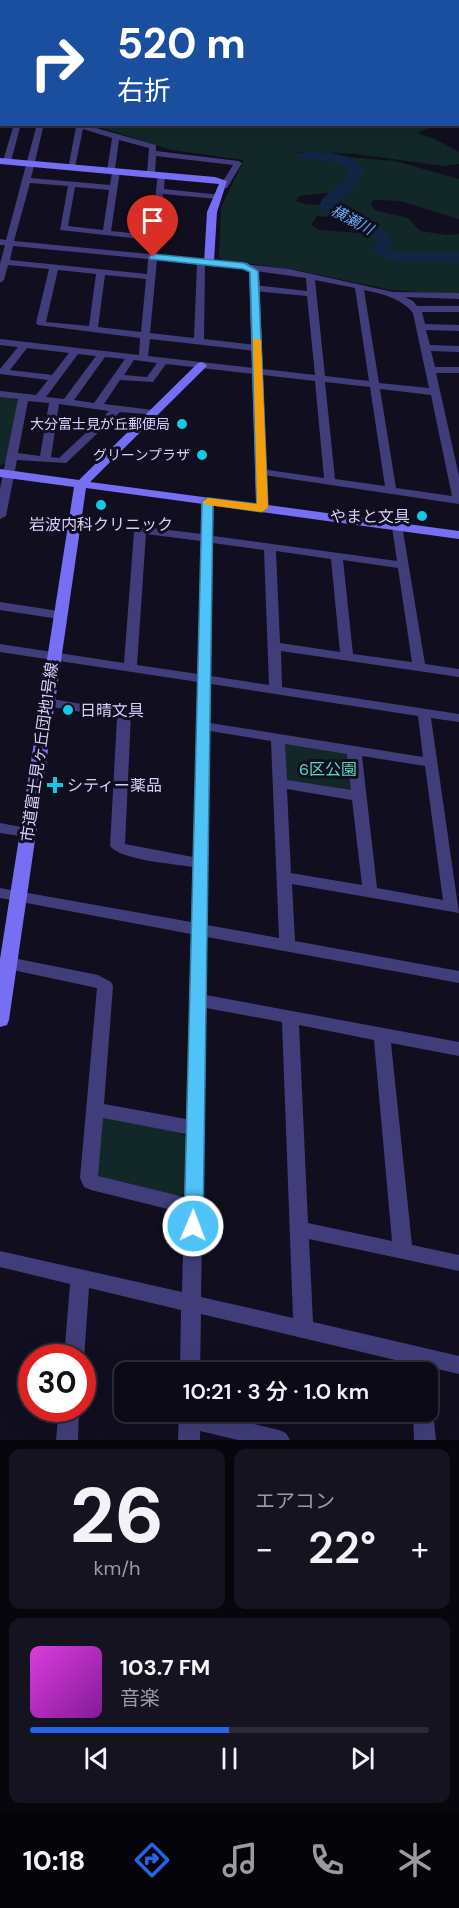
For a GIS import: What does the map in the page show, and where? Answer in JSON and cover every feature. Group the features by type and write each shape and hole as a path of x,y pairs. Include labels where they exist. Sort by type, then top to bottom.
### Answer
{"street":[{"path":"17,126 3,161 194,178 219,181 224,186"},
{"path":"0,280 40,126"},
{"path":"71,167 76,126 153,147 159,191 143,359"},
{"path":"107,233 117,137"},
{"path":"154,153 238,163 212,212 205,262 199,342"},
{"path":"194,178 195,157"},
{"path":"27,180 113,188"},
{"path":"72,184 63,228 155,238"},
{"path":"159,191 218,197"},
{"path":"0,231 13,232"},
{"path":"0,242 205,262 309,276 391,294 407,301 416,309 435,392 454,450 459,500 261,472"},
{"path":"5,262 151,277"},
{"path":"54,267 42,323 256,348"},
{"path":"252,268 262,508"},
{"path":"93,330 101,272"},
{"path":"309,276 330,482"},
{"path":"359,286 391,491"},
{"path":"254,288 310,294"},
{"path":"391,294 459,296"},
{"path":"416,309 459,309"},
{"path":"421,327 459,328"},
{"path":"0,342 435,392"},
{"path":"24,345 3,372 55,378"},
{"path":"426,348 459,349"},
{"path":"39,399 75,351"},
{"path":"67,402 102,354"},
{"path":"97,406 131,357"},
{"path":"118,377 150,380 163,361"},
{"path":"81,484 202,365"},
{"path":"431,370 459,370"},
{"path":"0,394 153,413"},
{"path":"0,512 4,474 12,456 24,397"},
{"path":"45,459 54,400"},
{"path":"12,456 62,462 118,408"},
{"path":"4,474 459,535"},
{"name":"市道富士見ヶ丘団地1号線","path":"0,1020 77,494 81,484"},
{"path":"190,1362 208,501"},
{"path":"398,527 419,668"},
{"path":"130,668 140,532 148,530 404,565"},
{"path":"270,546 276,690"},
{"path":"337,556 347,657"},
{"path":"0,606 59,615"},
{"path":"274,646 459,673"},
{"path":"0,648 459,718"},
{"path":"46,702 122,714 125,717 117,846 124,850 200,863"},
{"path":"284,877 456,907 424,713"},
{"path":"203,726 432,763"},
{"path":"278,738 287,945"},
{"path":"354,750 370,892"},
{"path":"280,783 359,796"},
{"path":"0,828 27,832"},
{"path":"0,893 459,976"},
{"path":"8,963 98,981 105,986 89,1178 91,1182 194,1207"},
{"path":"198,1000 459,1049"},
{"path":"290,1017 303,1329"},
{"path":"382,1034 403,1251"},
{"path":"95,1109 195,1128"},
{"path":"299,1230 459,1263"},
{"path":"0,1259 303,1329 411,1362"},
{"path":"75,1344 80,1278"},
{"path":"438,1364 459,1365"},
{"path":"67,1440 68,1422"},
{"path":"189,1422 189,1440"},
{"path":"214,1422 279,1440"},
{"path":"424,1422 425,1440"}],"green space":[{"path":"96,126 434,126 417,133 435,139 459,152 459,164 444,166 355,154 292,152 395,161 459,179 459,219 400,201 374,200 371,203 374,210 408,218 420,231 447,235 459,234 459,295 391,290 296,270 219,258 221,207 244,160 171,150","holes":["334,192 342,195 331,206 346,217 328,210 329,207 326,206 296,201 299,196","317,216 353,219 358,223 350,223 352,225 374,234 319,230 311,225"]},
{"path":"0,396 18,400 6,463 0,466"},
{"name":"6区公園","path":"286,744 346,753 351,757 354,791 290,782 284,778 283,746"},
{"path":"104,1118 177,1132 187,1137 185,1193 177,1197 98,1179 97,1122"}],"waterway":[{"name":"横瀬川","path":"306,155 335,158 355,166 357,169 354,179 328,201 326,206 347,221 369,228 383,237 386,242 380,248 382,253 401,258 440,256 459,258"}],"slow traffic":[{"path":"208,502 262,508 256,340"}],"place":[{"name":"大分富士見が丘郵便局","path":"182,424"},
{"name":"グリーンプラザ","path":"202,455"},
{"name":"岩波内科クリニック","path":"101,505"},
{"name":"やまと文具","path":"422,516"},
{"name":"日晴文具","path":"68,710"},
{"name":"シティー薬品","path":"55,785"}],"route":[{"path":"153,257 244,266 254,271 262,508 208,501 193,1226"}]}
